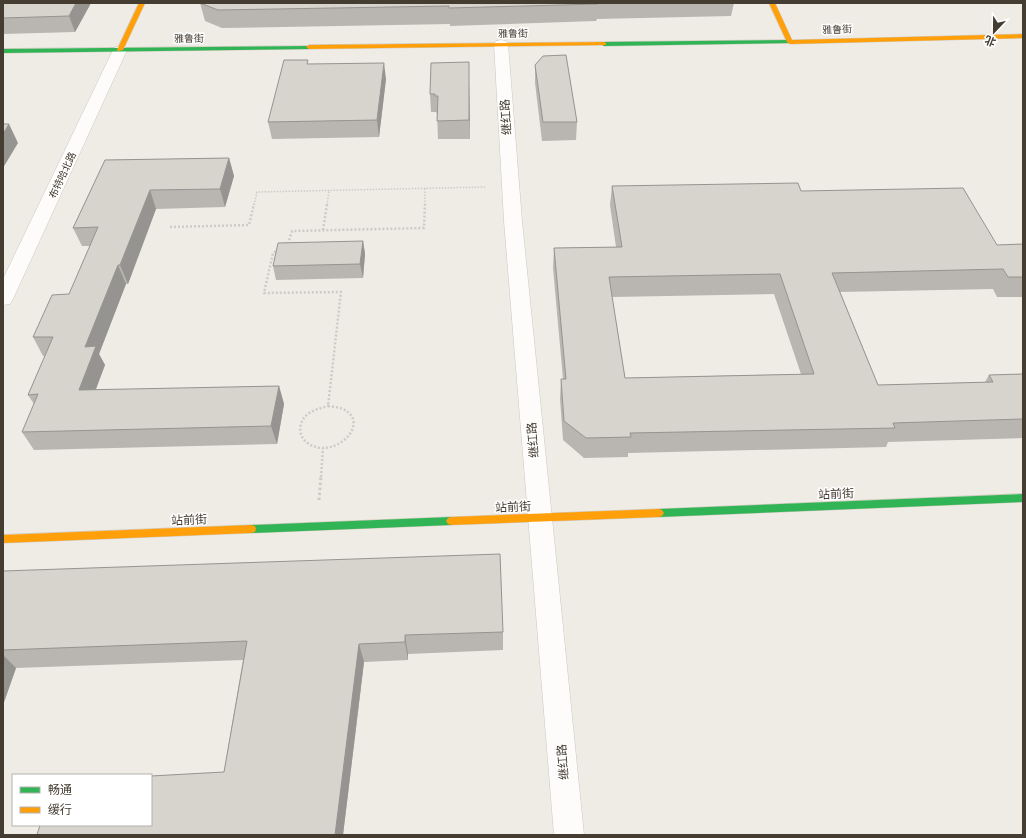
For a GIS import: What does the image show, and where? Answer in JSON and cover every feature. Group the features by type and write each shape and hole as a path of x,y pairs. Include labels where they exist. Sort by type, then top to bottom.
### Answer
{"street":[{"path":"120,50 142,3"},
{"path":"772,3 790,42"},
{"name":"雅鲁街","path":"3,51 501,44 790,42 1023,36"},
{"name":"继红路","path":"501,44 511,186 570,835"},
{"name":"布特哈北路","path":"3,299 120,50"},
{"name":"站前街","path":"3,539 1023,498"}],"path":[{"path":"170,227 249,225 257,192 511,186"},
{"path":"328,406 341,292 264,293 272,253 289,243 292,231 424,228 425,188"},
{"path":"323,230 329,190"},
{"path":"328,406 336,406 350,414 354,420 352,433 341,443 323,448 313,446 305,442 300,435 299,428 302,420 308,413 317,408 328,406"},
{"path":"316,526 323,448"}],"building":[{"path":"3,3 76,3 69,16 3,18"},
{"path":"200,3 598,4 449,8 449,6 218,10"},
{"path":"566,55 577,122 543,122 535,65 543,56"},
{"path":"284,60 308,60 307,64 384,63 377,120 268,122"},
{"path":"469,62 469,120 437,121 438,96 435,96 435,94 430,94 431,63"},
{"path":"3,124 9,124 3,134"},
{"path":"229,158 220,189 150,190 85,347 96,346 79,390 279,386 271,426 22,432 38,394 28,395 53,337 33,337 52,295 69,294 98,227 73,228 105,160"},
{"path":"798,183 801,191 963,188 997,245 1023,244 1023,277 1008,277 1003,269 832,273 878,385 993,382 989,375 1023,374 1023,419 893,423 895,428 630,433 631,437 586,438 564,421 561,379 566,379 554,248 622,247 612,186","holes":["780,274 814,374 625,378 609,277"]},
{"path":"363,241 360,264 273,266 278,243"},
{"path":"500,554 503,632 405,635 405,642 359,644 335,835 37,835 40,826 152,826 152,776 224,772 247,641 3,650 3,571"}],"traffic: fast":[{"path":"604,44 791,42"},
{"path":"3,51 309,47"},
{"path":"659,513 1023,498"},
{"path":"251,529 451,521"}],"traffic: slow":[{"path":"120,50 142,3"},
{"path":"772,3 790,42"},
{"path":"791,42 1023,36"},
{"path":"309,47 604,44"},
{"path":"451,521 659,513"},
{"path":"3,539 251,529"}]}
